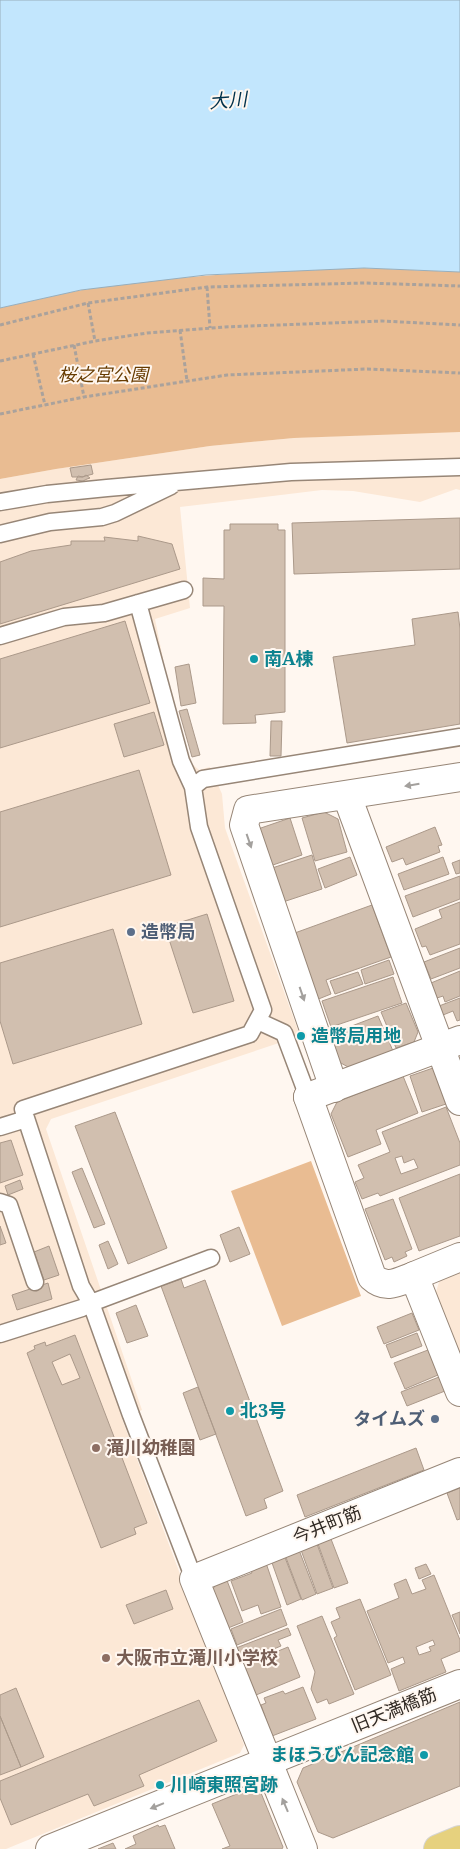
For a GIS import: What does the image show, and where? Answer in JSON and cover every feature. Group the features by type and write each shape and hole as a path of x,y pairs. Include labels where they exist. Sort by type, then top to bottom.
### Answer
{"main road":[{"path":"438,1849 460,1840"}],"street":[{"path":"334,1088 244,825 248,810 460,777"},
{"path":"347,796 450,1043 460,1101"},
{"path":"450,1043 308,1097 372,1276 378,1282 392,1284 460,1257"},
{"path":"414,1276 460,1392"},
{"name":"今井町筋","path":"194,1579 460,1472"},
{"path":"194,1579 303,1849"},
{"name":"旧天満橋筋","path":"50,1849 460,1684"}],"lane":[{"path":"0,502 47,494 292,472 460,467"},
{"path":"0,534 50,522 109,515 182,481"},
{"path":"0,636 64,617 104,613 184,590"},
{"path":"138,603 181,761 193,787 199,827 263,1010 250,1034 23,1109 81,1286 91,1303 130,1415 194,1579"},
{"path":"193,787 203,779 460,737"},
{"path":"258,1021 284,1033 308,1097"},
{"path":"0,1128 26,1119"},
{"path":"0,1202 9,1205 35,1282"},
{"path":"0,1334 82,1308 211,1258"}],"path":[{"path":"0,325 88,303 207,287 365,283 460,286"},
{"path":"207,287 210,328"},
{"path":"88,303 95,341"},
{"path":"0,361 147,332 382,320 460,325"},
{"path":"180,330 187,381"},
{"path":"74,345 84,396"},
{"path":"33,354 45,405"},
{"path":"0,414 84,396 227,375 367,368 460,373"}],"shaded area":[{"name":"造幣局","path":"444,431 460,432 460,490 456,489 420,502 353,491 322,490 180,507 190,608 155,619 165,669 190,762 199,770 210,767 222,794 225,828 300,1036 51,1119 46,1129 142,1410 122,1419 244,1745 240,1753 6,1849 0,1849 0,479 210,446 294,438"},
{"path":"460,1270 460,1355 435,1295 440,1279"}],"green space":[{"name":"桜之宮公園","path":"364,268 460,272 460,432 294,438 210,446 0,479 0,308 82,290 187,277"},
{"path":"311,1161 361,1296 282,1326 231,1191"}],"water":[{"name":"大川","path":"0,0 460,0 460,272 364,268 206,275 81,290 0,308"}],"building":[{"path":"91,465 93,474 72,477 70,468"},
{"path":"86,475 90,478 83,481 76,480 78,476 83,477"},
{"path":"460,518 460,569 294,574 292,523"},
{"name":"南A棟","path":"230,524 278,524 278,530 285,530 285,712 255,715 256,723 223,724 224,606 203,606 203,578 224,579 224,530 230,530"},
{"path":"138,536 172,544 180,569 0,624 0,562 31,551 71,545 71,541 105,541 104,537 138,541"},
{"path":"458,612 460,629 460,724 347,743 333,657 415,645 412,619"},
{"path":"125,621 150,703 0,748 0,659"},
{"path":"189,664 196,703 181,706 175,667"},
{"path":"187,709 200,755 192,757 179,711"},
{"path":"154,712 164,745 124,757 114,724"},
{"path":"271,721 282,721 281,756 270,756"},
{"path":"139,770 171,875 0,927 0,812"},
{"path":"324,812 338,819 347,852 315,861 302,818"},
{"path":"290,818 302,855 270,866 258,829"},
{"path":"435,827 442,845 438,846 440,852 406,865 403,858 392,862 386,847"},
{"path":"312,855 322,889 280,903 269,869"},
{"path":"350,857 357,875 325,888 318,869"},
{"path":"443,857 449,874 404,890 398,874"},
{"path":"460,860 460,873 456,874 452,863"},
{"path":"460,876 460,899 413,917 405,896"},
{"path":"460,902 460,944 430,955 426,946 422,947 415,929 442,918 439,910"},
{"path":"372,905 391,957 326,980 331,994 316,1000 292,934"},
{"path":"207,914 234,1001 193,1013 165,927"},
{"path":"113,929 142,1024 13,1064 0,1021 0,963"},
{"path":"460,948 460,968 431,979 424,962"},
{"path":"389,960 394,974 365,984 361,970"},
{"path":"460,971 460,996 445,1002 443,996 437,998 431,983"},
{"path":"358,972 363,984 335,994 330,981"},
{"path":"393,977 402,1003 331,1027 322,1001"},
{"path":"460,998 460,1020 457,1021 453,1011 443,1015 439,1006"},
{"path":"406,1003 418,1032 414,1042 396,1048 381,1012"},
{"path":"378,1016 393,1051 350,1068 339,1062 328,1035"},
{"path":"433,1068 446,1104 422,1112 410,1076"},
{"path":"403,1076 418,1113 376,1130 381,1144 348,1157 331,1114 337,1102"},
{"path":"446,1107 460,1143 460,1165 380,1196 378,1193 362,1199 355,1182 364,1178 358,1165 390,1152 382,1132","holes":["402,1156 404,1163 414,1159 418,1168 401,1174 395,1158"]},
{"path":"115,1112 167,1248 128,1264 75,1126"},
{"path":"11,1140 23,1175 0,1183 0,1143"},
{"path":"82,1168 105,1224 94,1228 72,1172"},
{"path":"460,1174 460,1236 419,1251 399,1198"},
{"path":"20,1180 23,1189 8,1195 5,1186"},
{"path":"393,1199 412,1249 405,1252 407,1256 394,1262 392,1257 385,1260 365,1209"},
{"path":"0,1226 6,1243 0,1245"},
{"path":"239,1227 250,1254 230,1262 220,1235"},
{"path":"108,1241 118,1264 108,1269 99,1245"},
{"path":"49,1246 59,1275 44,1280 34,1252"},
{"name":"北3号","path":"181,1279 184,1288 205,1280 283,1491 264,1499 267,1508 246,1516 161,1286"},
{"path":"48,1283 52,1299 17,1310 12,1295"},
{"path":"136,1305 148,1336 127,1343 116,1313"},
{"path":"412,1313 419,1330 384,1344 377,1327"},
{"path":"417,1333 422,1346 391,1358 386,1345"},
{"path":"75,1335 147,1523 134,1528 136,1534 101,1548 27,1353 35,1349 34,1346 45,1342 46,1346","holes":["70,1354 80,1378 62,1385 52,1362"]},
{"path":"428,1350 438,1375 405,1389 394,1363"},
{"path":"439,1377 445,1391 407,1406 401,1392"},
{"path":"198,1387 216,1434 200,1440 183,1393"},
{"path":"416,1448 424,1470 305,1517 297,1495"},
{"path":"460,1488 460,1519 457,1520 447,1493"},
{"path":"331,1539 348,1583 334,1588 318,1544"},
{"path":"317,1544 333,1588 317,1594 301,1550"},
{"path":"299,1550 316,1594 302,1600 285,1555"},
{"path":"284,1555 301,1599 287,1605 271,1560"},
{"path":"266,1563 281,1607 261,1614 258,1605 242,1611 231,1581 252,1573 250,1569"},
{"path":"426,1564 431,1574 419,1579 415,1568"},
{"path":"434,1575 460,1640 460,1651 441,1659 446,1672 399,1691 391,1669 405,1663 403,1657 388,1663 367,1611 399,1598 394,1584 406,1579 412,1594 426,1589 422,1580","holes":["433,1640 435,1645 429,1647 431,1651 419,1655 416,1647"]},
{"path":"226,1578 243,1622 228,1628 213,1589 217,1582"},
{"path":"166,1590 173,1609 134,1624 126,1605"},
{"path":"360,1599 391,1675 355,1690 334,1638 337,1636 331,1622 340,1618 336,1608"},
{"path":"281,1609 287,1625 237,1645 231,1629"},
{"path":"460,1612 460,1634 452,1615"},
{"path":"322,1616 354,1694 329,1704 327,1699 317,1703 311,1689 315,1672 297,1626"},
{"path":"288,1628 291,1635 278,1640 281,1646 242,1662 236,1648"},
{"path":"288,1647 300,1677 256,1695 244,1665"},
{"path":"303,1687 316,1719 272,1736 261,1705 266,1703 264,1698 283,1691 285,1694"},
{"path":"16,1688 44,1757 21,1767 0,1716 0,1695"},
{"path":"199,1700 217,1741 139,1775 144,1786 94,1806 88,1794 11,1825 0,1798 0,1781"},
{"path":"460,1702 460,1786 333,1838 318,1832 297,1782 303,1768"},
{"path":"0,1716 21,1767 0,1775"},
{"path":"249,1789 261,1793 283,1847 282,1849 222,1849 230,1846 212,1804"},
{"path":"158,1825 159,1827 165,1825 175,1849 125,1849 136,1844 133,1836"},
{"path":"113,1843 116,1849 98,1849"}],"place":[{"name":"南A棟","path":"254,659"},
{"name":"造幣局","path":"131,932"},
{"name":"造幣局用地","path":"301,1036"},
{"name":"北3号","path":"230,1411"},
{"name":"タイムズ","path":"435,1419"},
{"name":"滝川幼稚園","path":"96,1448"},
{"name":"大阪市立滝川小学校","path":"106,1658"},
{"name":"まほうびん記念館","path":"424,1755"},
{"name":"川崎東照宮跡","path":"160,1785"}]}
